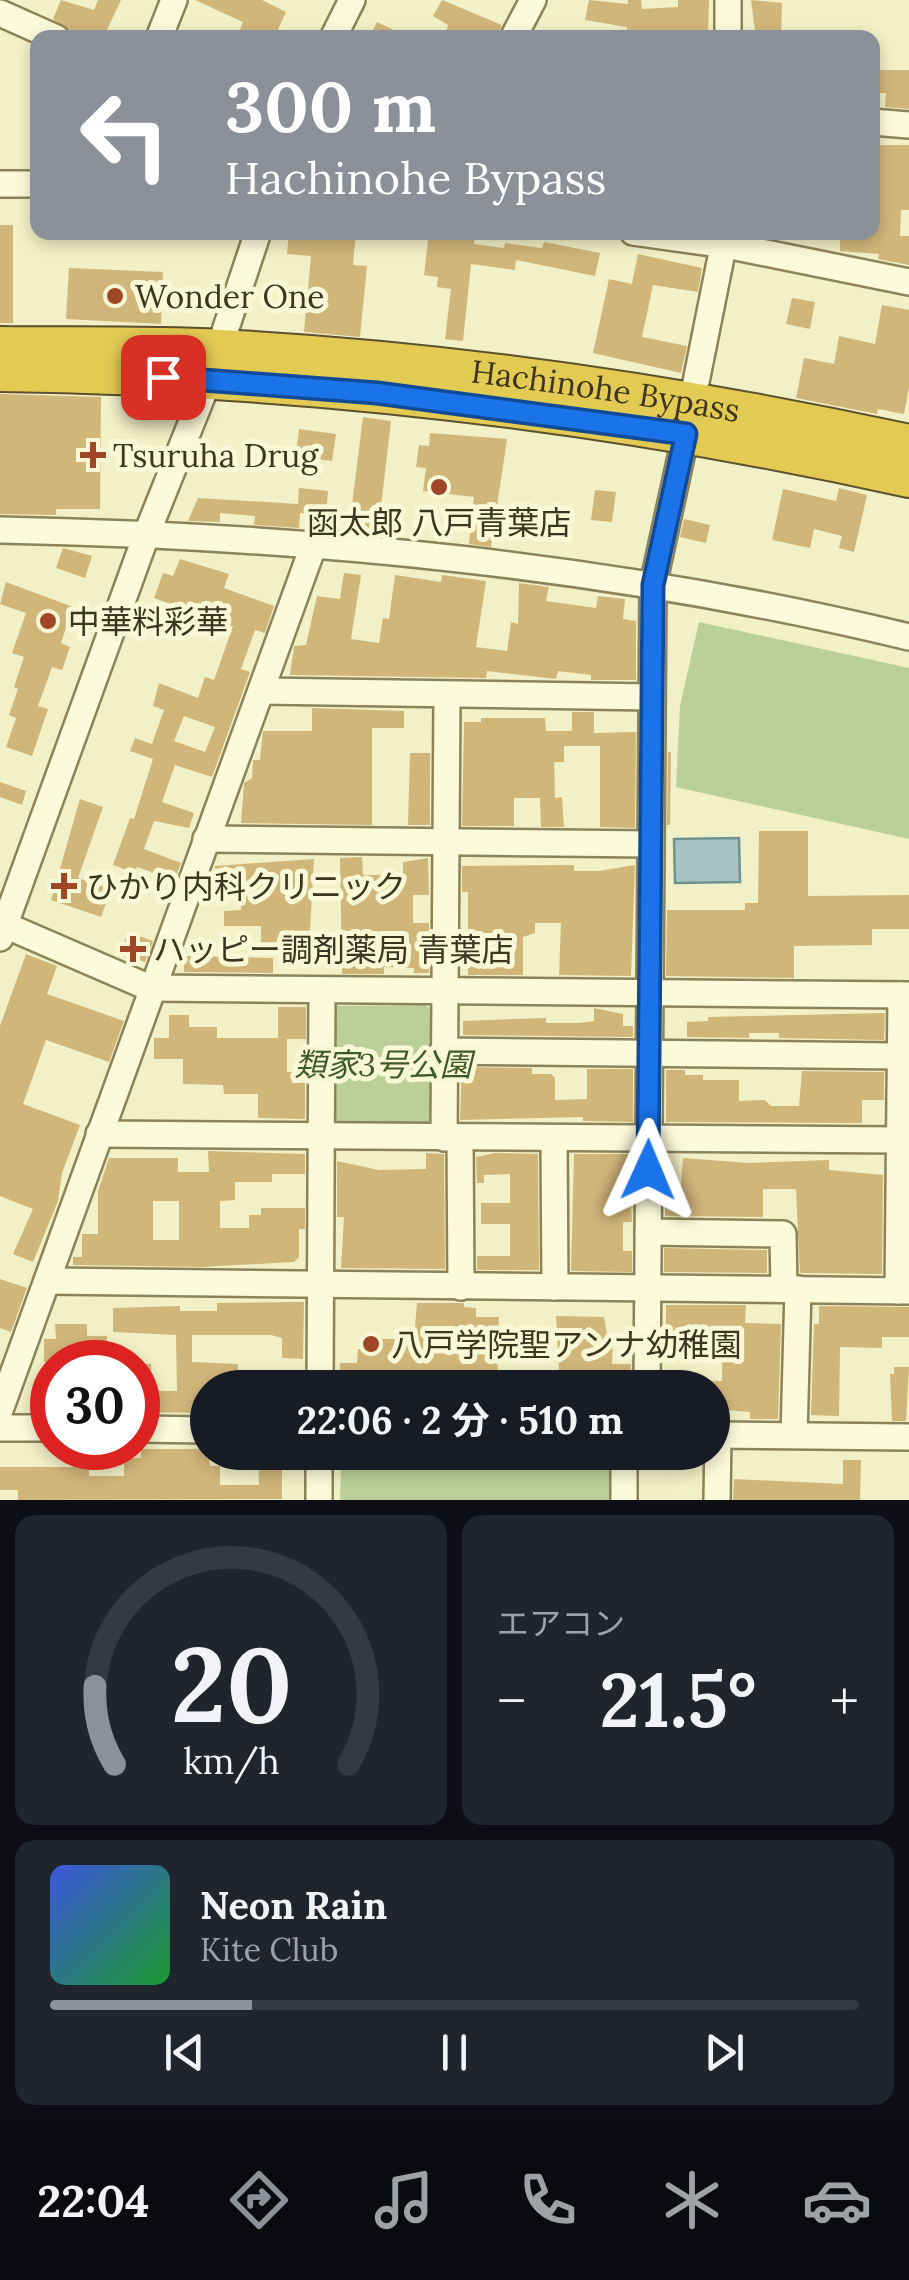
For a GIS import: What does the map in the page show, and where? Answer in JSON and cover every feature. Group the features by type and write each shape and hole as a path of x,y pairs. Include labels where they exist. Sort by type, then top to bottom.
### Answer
{"highway":[{"name":"Hachinohe Bypass","path":"0,346 214,364 514,374 909,478"},
{"name":"Hachinohe Bypass","path":"0,372 214,364"},
{"name":"Hachinohe Bypass","path":"689,418 909,444"}],"street":[{"path":"161,30 174,0"},
{"path":"337,30 352,0"},
{"path":"517,30 533,0"},
{"path":"728,0 728,30"},
{"path":"0,13 38,30"},
{"path":"880,123 909,125"},
{"path":"0,184 30,184"},
{"path":"48,1280 903,1290 899,1140 905,995 150,988 2,929 147,533 214,364 255,240"},
{"path":"647,1370 653,585 726,240"},
{"path":"730,240 909,282"},
{"path":"0,530 147,533 314,544 653,585 909,637"},
{"path":"0,1410 314,544"},
{"path":"262,691 652,697"},
{"path":"446,695 444,1051 461,1287"},
{"path":"206,839 650,844"},
{"path":"320,1370 322,990"},
{"path":"444,1051 900,1056"},
{"path":"99,1134 899,1140"},
{"path":"554,1139 555,1287"},
{"path":"648,1232 783,1234 791,1289 794,1436"},
{"path":"0,1428 30,1428"},
{"path":"160,1429 190,1430"},
{"path":"730,1435 909,1437"},
{"path":"318,1500 319,1470"},
{"path":"624,1470 624,1500"},
{"path":"716,1470 717,1500"}],"green space":[{"path":"699,622 909,668 909,839 676,787 680,706"},
{"name":"類家3号公園","path":"425,1005 434,1011 434,1121 430,1126 335,1126 330,1118 332,1011 336,1006"},
{"path":"341,1470 616,1470 616,1500 340,1500"}],"water":[{"path":"739,838 740,882 675,883 674,839"}],"building":[{"path":"61,0 94,10 98,0 121,0 107,30 67,30 53,19"},
{"path":"195,0 262,0 286,12 278,30 240,30 243,22"},
{"path":"442,0 502,25 499,30 447,30 448,25 433,16"},
{"path":"589,0 628,4 628,0 641,0 642,9 678,7 678,0 709,0 708,30 627,30 585,20"},
{"path":"751,0 782,3 781,30 755,30"},
{"path":"377,22 394,30 373,30"},
{"path":"880,70 909,70 909,109 885,107 886,93 880,93"},
{"path":"880,145 909,145 909,210 901,210 900,236 909,236 909,265 878,259 879,254 840,251 840,240 880,240"},
{"path":"0,225 13,225 13,323 0,323"},
{"path":"288,240 355,240 353,265 367,266 360,337 304,332 311,256 287,254"},
{"path":"428,240 474,240 474,244 504,248 505,243 542,248 544,242 600,253 595,276 516,260 515,270 471,264 463,341 445,339 451,289 437,287 438,277 424,275"},
{"path":"638,254 702,268 698,292 653,285 642,337 687,346 681,373 593,353 609,279 632,284"},
{"name":"Wonder One","path":"69,268 163,272 161,324 66,319"},
{"path":"792,298 815,302 810,329 786,324"},
{"path":"882,305 909,310 909,387 904,414 878,409 877,414 796,398 804,358 834,364 839,336 875,344"},
{"path":"0,394 101,397 100,509 56,509 56,515 0,514"},
{"path":"363,417 391,421 381,506 372,505 369,531 349,529"},
{"path":"299,429 336,434 332,461 296,456"},
{"path":"430,433 507,439 491,547 469,544 474,497 423,491 426,468 416,467 419,445 429,446"},
{"path":"299,488 328,491 326,515 300,513 299,528 254,525 255,516 220,513 220,522 188,521 198,498 298,504"},
{"path":"839,488 867,495 854,552 839,548 842,536 814,529 810,548 772,540 783,489 836,501"},
{"path":"595,490 616,492 612,522 591,520"},
{"path":"684,519 710,525 706,543 680,537"},
{"path":"63,548 92,556 85,578 56,568"},
{"path":"180,559 229,574 224,588 274,606 265,633 255,630 241,669 250,672 212,777 175,765 162,802 194,813 189,828 154,821 144,849 181,863 175,880 137,867 135,873 113,865 130,818 134,819 153,759 130,751 135,738 152,744 164,710 153,706 159,683 198,698 205,677 214,680 233,626 154,598 163,573 173,576","holes":["184,716 215,727 205,752 174,741"]},
{"path":"344,573 361,575 351,639 379,643 383,618 389,619 395,575 441,582 442,575 486,581 476,647 507,651 511,622 518,624 519,583 549,587 546,601 596,608 598,596 625,599 623,619 636,621 636,680 591,680 591,675 558,671 556,679 487,671 486,678 290,675 294,646 306,645 317,596 340,599"},
{"path":"6,582 73,607 61,643 70,647 62,670 52,667 38,706 48,709 32,756 6,747 16,718 9,715 24,657 12,653 26,613 0,604"},
{"path":"312,708 404,711 404,728 372,728 372,825 241,823 244,783 252,778 253,760 260,760 263,731 312,731"},
{"path":"572,712 594,712 594,733 636,732 635,828 600,827 600,746 564,746 564,762 554,762 555,798 562,797 564,827 541,827 540,798 514,798 514,826 462,826 464,722 481,722 481,718 545,718 546,731 572,731"},
{"path":"671,752 670,825 667,825"},
{"path":"410,753 430,753 430,825 408,825"},
{"path":"0,782 26,791 22,805 0,797"},
{"path":"80,799 103,807 78,878 111,889 101,917 51,900"},
{"path":"759,831 808,831 808,896 909,895 909,929 872,929 872,945 794,946 794,978 666,976 667,910 745,910 745,903 758,903"},
{"path":"362,857 363,875 403,875 403,862 428,858 429,895 413,895 413,923 429,923 429,973 384,967 384,974 342,974 340,858"},
{"path":"314,859 309,947 261,948 261,926 224,926 224,911 241,910 241,885 214,885 215,866"},
{"path":"574,865 574,871 599,871 635,865 631,976 559,975 561,923 535,923 535,933 523,937 523,975 468,975 468,892 462,892 462,866"},
{"path":"128,932 153,941 145,962 120,954"},
{"path":"26,954 57,966 47,994 124,1021 109,1062 46,1040 23,1104 80,1125 62,1173 58,1201 33,1262 13,1254 33,1209 0,1196 0,1026"},
{"path":"184,956 273,958 273,973 184,972"},
{"path":"278,1007 306,1007 306,1039 287,1039 287,1072 292,1072 292,1083 305,1083 305,1119 258,1118 258,1094 224,1094 223,1085 183,1084 183,1059 154,1059 154,1038 169,1038 169,1015 189,1015 189,1027 217,1027 217,1038 278,1038"},
{"path":"594,1008 623,1014 623,1026 633,1026 633,1037 463,1035 463,1021 546,1018 546,1023 579,1023 594,1021"},
{"path":"885,1013 884,1040 779,1038 779,1033 749,1033 749,1038 687,1037 687,1022 708,1021 708,1017"},
{"path":"462,1067 532,1068 532,1074 551,1074 555,1078 555,1100 587,1099 587,1069 633,1069 633,1122 583,1121 583,1117 460,1120"},
{"path":"666,1070 685,1070 685,1075 703,1075 703,1080 739,1080 739,1101 765,1100 771,1106 799,1106 802,1071 884,1072 884,1100 862,1100 862,1123 666,1122"},
{"path":"208,1151 305,1154 305,1174 272,1174 272,1182 235,1182 235,1200 220,1201 220,1228 249,1228 249,1215 261,1215 261,1208 305,1208 305,1229 299,1229 299,1257 294,1262 203,1267 73,1265 73,1257 82,1257 82,1234 98,1234 98,1191 109,1158 178,1158 178,1172 209,1172","holes":["153,1201 179,1201 179,1240 153,1240"]},
{"path":"426,1153 444,1154 445,1269 341,1268 344,1217 337,1217 337,1161 379,1170 426,1169"},
{"path":"495,1153 538,1154 539,1270 477,1270 477,1256 510,1256 510,1224 481,1224 481,1203 510,1203 510,1174 484,1175 484,1183 477,1183 476,1157"},
{"path":"574,1154 628,1154 632,1222 623,1222 623,1251 632,1251 632,1272 571,1271"},
{"path":"683,1158 749,1163 829,1160 829,1170 883,1175 882,1274 800,1273 796,1189 763,1189 763,1217 665,1216 665,1197 680,1197"},
{"path":"664,1248 767,1250 767,1273 664,1272"},
{"path":"0,1279 27,1288 11,1332 0,1328"},
{"path":"304,1302 303,1359 282,1358 282,1338 271,1335 192,1335 192,1362 238,1364 238,1370 190,1370 190,1413 160,1412 160,1391 177,1391 176,1335 113,1332 113,1308 180,1306 180,1311 217,1311 217,1303"},
{"path":"417,1303 464,1303 464,1307 476,1308 476,1317 499,1317 498,1370 340,1370 340,1363 357,1363 358,1349 379,1350 379,1339 414,1339"},
{"path":"666,1305 746,1305 745,1323 781,1324 778,1419 750,1419 750,1412 730,1410 730,1370 722,1370 723,1332 666,1333"},
{"path":"819,1306 909,1307 909,1337 882,1337 882,1348 840,1347 839,1416 811,1415 814,1324 819,1324"},
{"path":"556,1316 604,1317 608,1340 613,1340 612,1364 631,1364 631,1370 559,1370"},
{"path":"55,1324 87,1324 87,1336 107,1336 107,1340 44,1340 56,1339"},
{"path":"894,1367 909,1367 906,1421 892,1421 890,1374 894,1374"},
{"path":"160,1449 190,1449 190,1470 220,1470 220,1485 259,1485 259,1470 282,1470 282,1499 18,1500 18,1490 0,1490 0,1467 89,1470 89,1476 124,1476 124,1470 160,1470"},
{"path":"843,1460 861,1460 860,1500 733,1500 734,1479 843,1484"}],"place":[{"name":"Wonder One","path":"115,296"},
{"name":"Tsuruha Drug","path":"93,455"},
{"name":"函太郎 八戸青葉店","path":"439,487"},
{"name":"中華料彩華","path":"48,621"},
{"name":"ひかり内科クリニック","path":"64,886"},
{"name":"ハッピー調剤薬局 青葉店","path":"133,949"},
{"name":"八戸学院聖アンナ幼稚園","path":"371,1344"}],"route":[{"path":"163,377 377,393 686,434 653,585 648,1170"}]}
